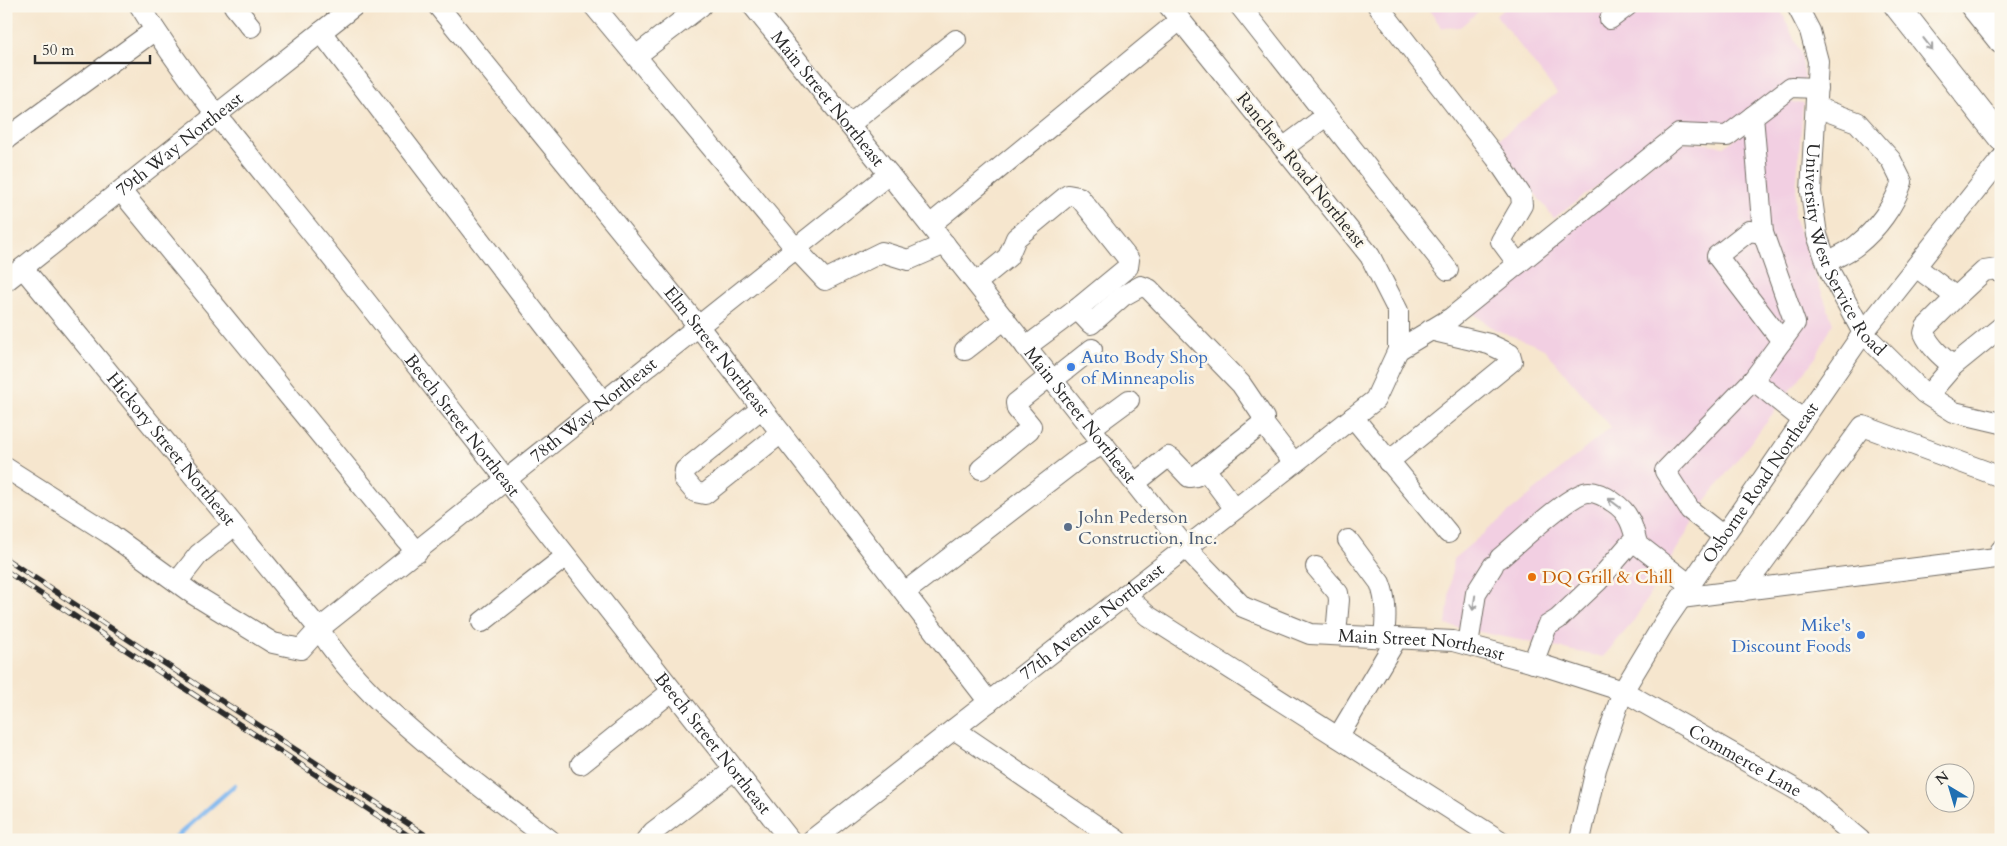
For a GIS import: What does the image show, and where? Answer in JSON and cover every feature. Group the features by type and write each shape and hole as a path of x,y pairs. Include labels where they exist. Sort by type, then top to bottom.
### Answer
{"main road":[{"path":"1898,6 2001,138"},
{"path":"1973,6 2001,41"}],"street":[{"name":"Beech Street Northeast","path":"140,6 216,115 328,253 505,482 790,840"},
{"path":"234,6 251,27"},
{"name":"79th Way Northeast","path":"6,282 354,6"},
{"name":"Elm Street Northeast","path":"438,6 699,327 989,702"},
{"path":"594,6 796,249 825,280 882,252 908,260 945,244"},
{"path":"636,56 701,6"},
{"name":"Main Street Northeast","path":"753,6 930,225 1186,548 1243,607 1310,634 1453,641 1623,691"},
{"path":"1240,6 1448,270"},
{"path":"1378,6 1496,158 1521,195 1522,205 1500,241 1518,264"},
{"path":"1610,19 1626,6"},
{"name":"University West Service Road","path":"1797,6 1810,31 1818,61 1811,192 1817,235 1827,262 1863,333 1928,395 1954,412 2001,423"},
{"path":"930,225 1174,13"},
{"name":"Ranchers Road Northeast","path":"1174,13 1370,256 1398,311 1398,350"},
{"path":"6,139 155,30"},
{"path":"321,32 604,403"},
{"path":"849,125 956,40"},
{"path":"1398,350 1451,318 1679,134 1727,136 1791,87 1817,97 1857,122 1891,160 1902,182 1897,197 1881,220 1856,246 1827,262"},
{"path":"1284,148 1326,116"},
{"path":"1723,536 1690,510 1665,471 1753,380 1795,323 1764,233 1753,116"},
{"name":"Osborne Road Northeast","path":"1580,840 1596,769 1623,691 1685,591 1863,333 2001,159"},
{"name":"78th Way Northeast","path":"177,582 274,643 301,649 319,629 417,553 889,174"},
{"path":"121,191 417,553"},
{"path":"976,283 1008,257 1016,238 1068,196 1079,197 1129,260 1128,267 1077,310 1026,347"},
{"path":"1764,233 1749,230 1717,256 1782,340"},
{"path":"1916,267 1956,297"},
{"name":"Hickory Street Northeast","path":"23,268 319,629 334,653 395,717 489,794 550,840"},
{"path":"1953,366 1927,340 1924,333 1926,327 1984,271 1997,269 2001,273"},
{"path":"1077,310 1091,324 1122,296 1141,286 1149,289 1241,384 1264,418 1263,423 1294,463"},
{"path":"965,350 1004,319"},
{"path":"1928,395 1953,366 2001,327"},
{"path":"1388,462 1512,361 1510,354 1490,344 1430,330"},
{"path":"981,469 1030,430 1031,426 1017,409 1016,403 1092,349"},
{"name":"77th Avenue Northeast","path":"812,840 1374,400 1398,350"},
{"path":"1753,380 1803,420"},
{"path":"1091,428 1129,400"},
{"path":"762,408 685,470 684,480 695,492 705,494 781,432"},
{"path":"1353,417 1448,533"},
{"path":"1135,483 1168,457 1189,476 1196,476 1263,423"},
{"path":"1742,591 1863,426 2001,477"},
{"path":"905,592 1083,454 1104,444"},
{"path":"6,468 110,534 177,582 199,554 234,526"},
{"path":"1205,469 1235,509"},
{"path":"1468,645 1476,592 1497,562 1569,501 1588,492 1604,496 1619,505 1632,522 1637,544 1685,591 1742,591 1996,558 2001,550"},
{"path":"1338,737 1391,638 1380,583 1348,540"},
{"path":"1533,663 1547,626 1558,619 1598,581 1629,545 1637,544"},
{"path":"482,622 565,557"},
{"path":"1316,567 1338,593 1336,635"},
{"path":"1125,595 1148,616 1499,840"},
{"path":"581,764 672,691"},
{"name":"Commerce Lane","path":"1623,691 1809,797 1860,840"},
{"path":"954,729 1117,840"},
{"path":"646,840 653,832 734,770"}],"shaded area":[{"path":"1426,6 1485,6 1460,27 1442,28"},
{"path":"1508,6 1779,6 1801,54 1805,80 1722,131 1671,131 1554,218 1495,142 1557,93 1496,15"},
{"path":"1788,101 1803,104 1794,217 1833,323 1816,357 1707,499 1633,622 1603,657 1446,625 1453,559 1611,427 1543,348 1494,329 1470,311 1679,141 1725,146"}],"waterway":[{"path":"173,840 235,785"}],"railway":[{"path":"6,559 433,840"},
{"path":"6,571 415,840"}],"place":[{"name":"Auto Body Shop of Minneapolis","path":"1071,367"},
{"name":"John Pederson Construction, Inc.","path":"1068,527"},
{"name":"DQ Grill & Chill","path":"1532,577"},
{"name":"Mike's Discount Foods","path":"1861,635"}]}
